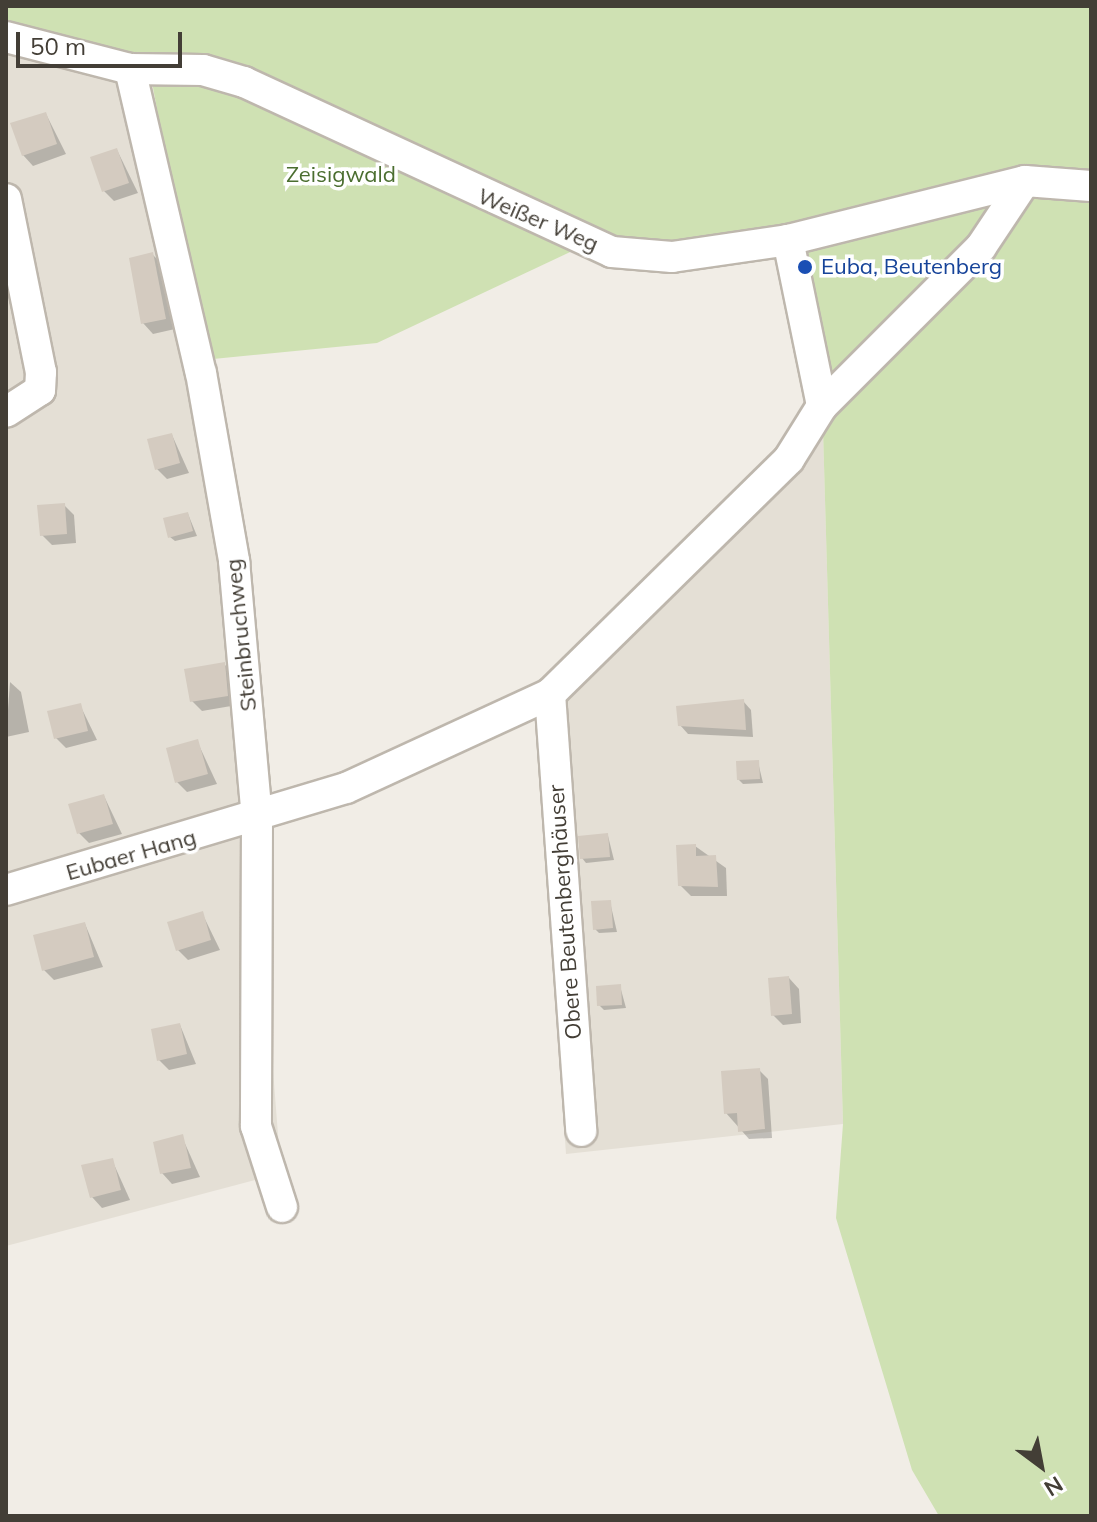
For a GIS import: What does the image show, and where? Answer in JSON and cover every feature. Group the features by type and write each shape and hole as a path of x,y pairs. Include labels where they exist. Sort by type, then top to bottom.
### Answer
{"street":[{"name":"Weißer Weg","path":"6,37 130,69 203,70 244,82 612,252 672,257 788,240 1025,181 1091,186"},
{"name":"Steinbruchweg","path":"130,69 201,373 234,561 257,820 256,1126 282,1207"},
{"path":"257,820 361,782 550,694 789,459 822,406 981,247 1025,181"},
{"path":"6,199 41,372 40,390 6,412"},
{"path":"788,240 822,406"},
{"name":"Obere Beutenberghäuser","path":"550,694 581,1131"},
{"name":"Eubaer Hang","path":"6,890 257,820"}],"shaded area":[{"path":"6,49 152,82 203,360 259,890 281,1173 6,1246"},
{"path":"823,430 843,1124 566,1154 536,716"}],"green space":[{"name":"Zeisigwald","path":"6,6 1091,6 1091,1516 939,1516 912,1470 836,1218 843,1124 823,430 791,227 684,248 602,237 377,343 203,360 152,82 6,29"}],"building":[{"path":"46,112 57,144 22,156 10,123"},
{"path":"117,148 129,183 102,192 90,157"},
{"path":"153,252 166,319 141,324 129,258"},
{"path":"172,433 180,463 155,470 147,439"},
{"path":"65,503 67,534 40,536 37,505"},
{"path":"188,512 193,531 168,538 163,518"},
{"path":"225,662 228,696 190,702 184,669"},
{"path":"744,699 746,730 678,726 676,706"},
{"path":"81,703 88,731 54,739 47,711"},
{"path":"198,739 208,774 175,783 166,748"},
{"path":"759,760 760,779 737,780 736,761"},
{"path":"104,794 113,824 77,834 68,804"},
{"path":"608,833 610,857 580,859 578,836"},
{"path":"696,844 696,856 716,855 718,887 678,886 676,845"},
{"path":"611,900 613,928 593,930 591,901"},
{"path":"203,911 211,940 176,951 167,922"},
{"path":"85,922 94,957 42,971 33,935"},
{"path":"789,976 792,1014 771,1016 768,978"},
{"path":"621,984 622,1005 597,1006 596,986"},
{"path":"180,1023 187,1054 157,1061 151,1029"},
{"path":"760,1068 765,1129 738,1132 737,1113 724,1114 721,1071"},
{"path":"183,1134 191,1168 160,1174 153,1142"},
{"path":"113,1158 121,1190 90,1198 81,1165"}],"place":[{"name":"Euba, Beutenberg","path":"805,267"}]}
